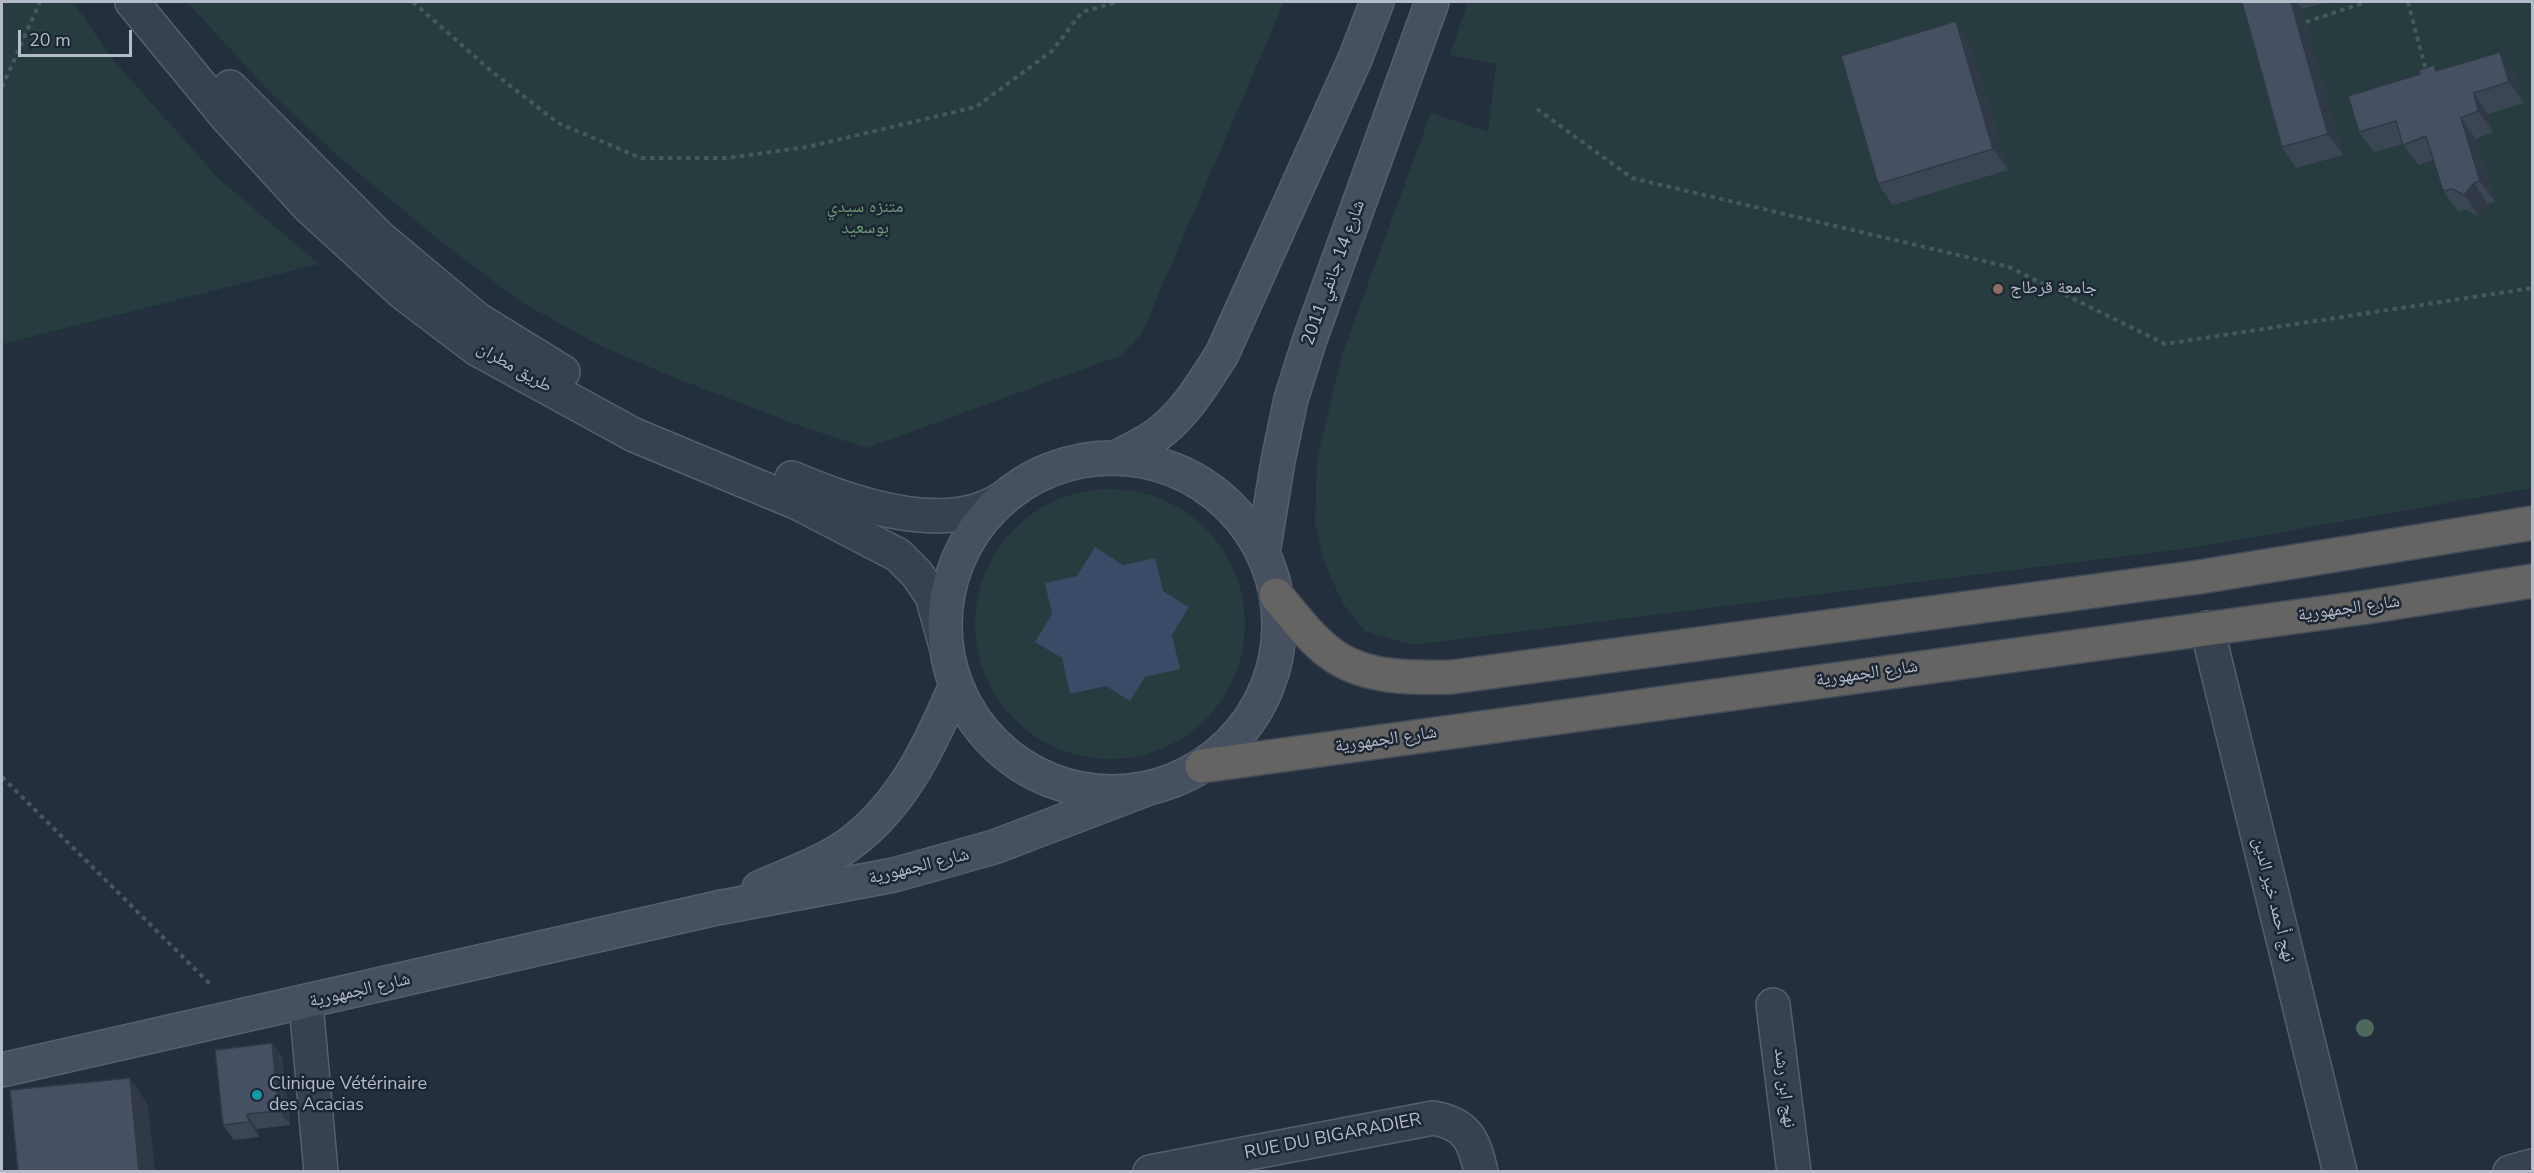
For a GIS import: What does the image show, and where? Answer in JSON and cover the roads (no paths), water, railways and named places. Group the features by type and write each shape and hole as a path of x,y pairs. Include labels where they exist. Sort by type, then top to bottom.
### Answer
{"highway":[{"path":"1276,595 1308,633 1331,655 1362,669 1402,678 1452,677 2199,577 2532,523"},
{"name":"شارع الجمهورية","path":"1202,766 2532,581"}],"main road":[{"path":"1117,457 1155,436 1176,416 1198,394 1222,354 1355,59 1377,2"},
{"name":"شارع 14 جانفي 2011","path":"1263,553 1291,399 1306,349 1432,2"},
{"path":"1149,788 1100,791 1070,787 1034,773 1001,750 975,721 956,686 946,646 946,606 956,566 974,530 1000,500 1035,476 1075,461 1117,457 1153,462 1187,475 1210,490 1244,522 1263,553"},
{"name":"شارع الجمهورية","path":"2,1070 241,1015 306,1004 717,908 916,869 993,847 1149,788 1202,766 1227,745 1248,721 1265,692 1275,660 1279,627 1276,595 1263,553"},
{"name":"شارع الجمهورية","path":"717,908 838,852 874,824 905,785 931,745 956,686"}],"street":[{"name":"طريق مطران","path":"132,2 226,116 310,208 403,293 477,349 634,435 798,503 898,555 917,574 932,596 946,646"},
{"name":"طريق مطران","path":"159,2 227,85 378,236 477,320 570,376 650,417 830,494 929,516 971,514 984,510 1000,500"},
{"name":"نهج أحمد خير الدين","path":"2207,628 2340,1172"},
{"path":"306,1004 321,1172"},
{"name":"نهج ابن رشد","path":"1773,1005 1794,1172"},
{"name":"RUE DU BIGARADIER","path":"1150,1172 1433,1118 1452,1123 1477,1157"},
{"path":"2510,1172 2532,1166"}],"water":[{"path":"1095,547 1123,565 1155,558 1163,591 1189,607 1172,635 1180,669 1145,677 1130,701 1106,686 1070,694 1062,658 1035,642 1052,614 1045,583 1077,576"}],"place":[{"name":"جامعة قرطاج","path":"1998,289"},
{"name":"Clinique Vétérinaire des Acacias","path":"257,1095"}],"park label":[{"name":"متنزه سيدي بوسعيد","path":"865,218"}]}
